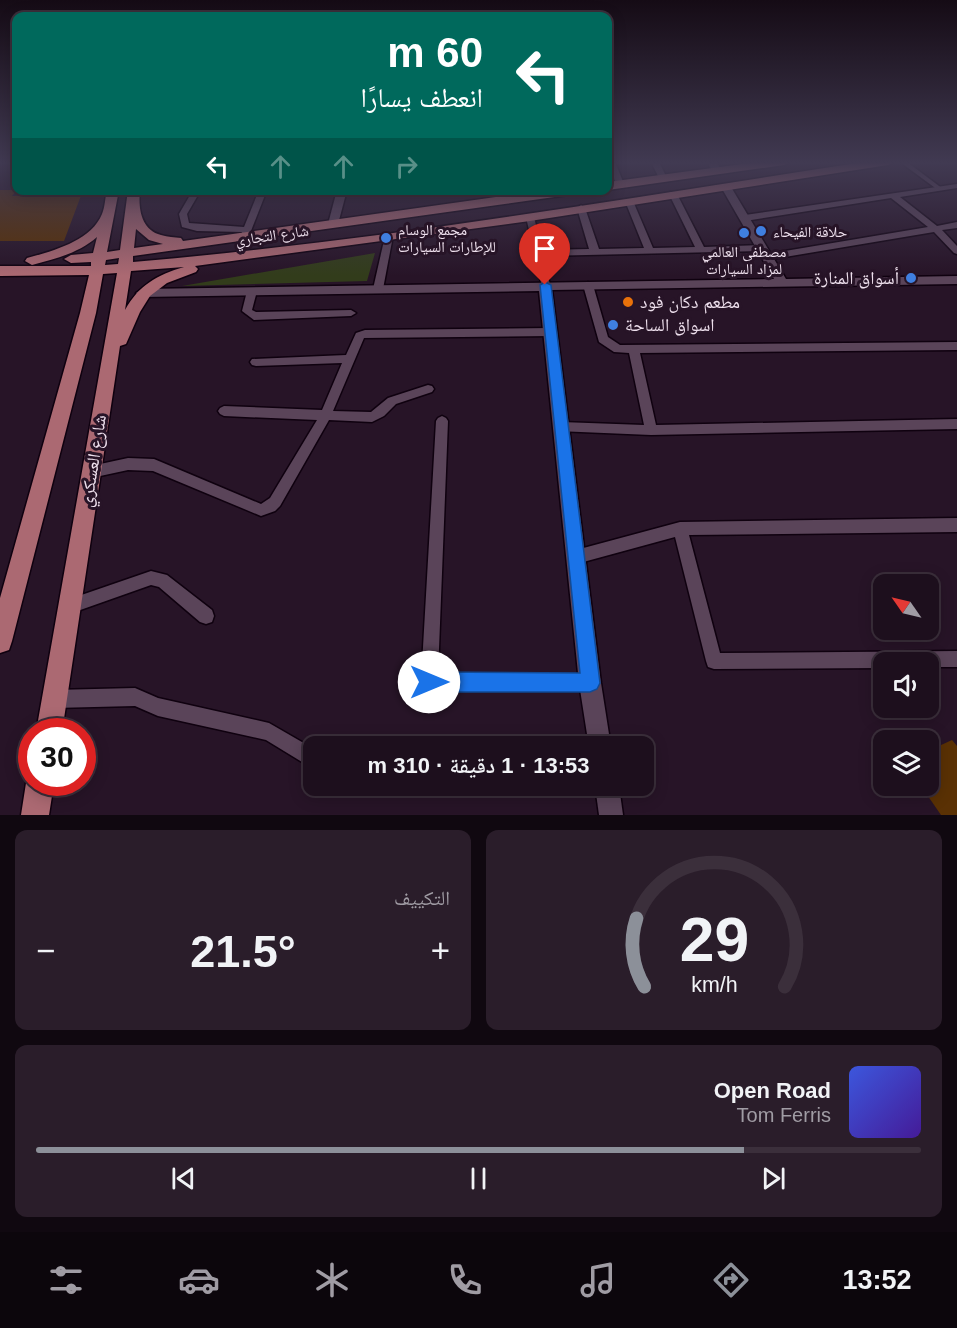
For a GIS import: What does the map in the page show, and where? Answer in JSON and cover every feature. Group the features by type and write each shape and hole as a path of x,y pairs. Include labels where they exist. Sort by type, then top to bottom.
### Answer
{"main road":[{"path":"31,266 67,251 88,239 104,220 110,200"},
{"path":"0,641 88,313 111,200"},
{"path":"133,200 141,230 151,237 171,241 217,240"},
{"name":"شارع العسكري","path":"51,718 109,366 133,200"},
{"name":"شارع التجاري","path":"125,260 245,233 333,224 485,200"},
{"name":"شارع التجاري","path":"125,260 260,253 530,217 635,200"},
{"path":"109,366 132,310 142,293 159,281 182,272 260,253"},
{"path":"0,271 31,266 97,264 125,260"},
{"path":"0,262 31,266 75,282 86,298 88,313"},
{"path":"35,815 38,796"}],"street":[{"path":"191,200 183,214 185,225 245,233 259,200"},
{"path":"333,224 339,200"},
{"path":"676,200 701,250"},
{"path":"734,200 782,282"},
{"path":"745,218 866,200"},
{"path":"898,200 935,228 957,252"},
{"path":"629,201 650,251"},
{"path":"581,208 595,252"},
{"path":"530,217 545,285 590,683 598,736"},
{"path":"538,253 701,250 765,253 957,225"},
{"path":"378,289 390,236"},
{"path":"142,293 957,280"},
{"path":"588,285 603,339 618,349 957,346"},
{"path":"252,291 247,312 254,316 351,313"},
{"path":"91,472 128,464 154,465 261,510 275,502 325,416 358,338 365,334 551,332"},
{"path":"634,350 651,430"},
{"path":"256,362 351,359"},
{"path":"224,411 372,417 380,413 392,401 428,389"},
{"path":"442,421 429,682 590,683"},
{"path":"561,427 651,430 957,424"},
{"path":"576,557 680,529 957,525"},
{"path":"680,529 714,661 957,659"},
{"path":"69,606 151,578 162,580 207,616"},
{"path":"54,699 135,697 158,707 269,732 303,753"},
{"path":"608,796 611,815"}],"green space":[{"path":"375,253 367,281 182,286"}],"building":[{"path":"0,200 79,200 64,241 0,241"},
{"path":"952,740 957,746 957,815 941,815 928,796 939,796 939,746"}],"place":[{"name":"حلاقة الفيحاء","path":"761,231"},
{"name":"مصطفى العالمي لمزاد السيارات","path":"744,233"},
{"name":"مجمع الوسام للإطارات السيارات","path":"386,238"},
{"name":"أسواق المنارة","path":"911,278"},
{"name":"مطعم دكان فود","path":"628,302"},
{"name":"اسواق الساحة","path":"613,325"}],"route":[{"path":"429,682 590,683 545,285"}]}
